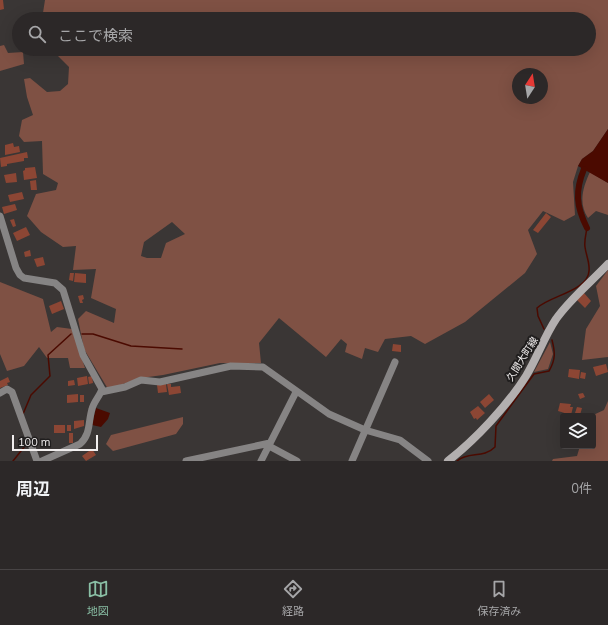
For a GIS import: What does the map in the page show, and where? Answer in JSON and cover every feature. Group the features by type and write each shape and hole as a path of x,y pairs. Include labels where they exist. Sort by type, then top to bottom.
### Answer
{"main road":[{"name":"久間大町線","path":"448,461 478,434 525,378 539,354 555,321 567,305 608,264"}],"street":[{"path":"0,216 16,268 20,275 24,278 55,283 63,290 83,355 101,385 101,392 92,408 88,434 85,440 80,444 42,461"},
{"path":"352,461 395,362"},
{"path":"101,392 125,387 141,380 160,382 231,366 263,367 296,392 329,414 365,430 400,440 428,461"},
{"path":"0,393 7,389 12,392 37,461"},
{"path":"261,461 296,392"},
{"path":"186,461 269,445 297,461"}],"shaded area":[{"path":"45,0 608,0 608,129 593,151 582,159 578,166 573,182 575,215 564,221 543,211 528,230 537,254 525,273 465,322 425,344 411,336 385,339 378,352 365,348 362,359 345,352 347,344 341,339 326,357 279,318 259,343 261,363 220,363 141,378 108,389 84,349 78,319 86,311 114,323 116,309 91,298 96,269 73,270 76,246 63,247 41,232 27,216 36,194 56,190 58,183 43,174 42,141 24,142 19,136 22,120 33,115 27,97 24,79 30,78 47,92 60,91 68,84 69,67 58,56 596,56 596,12 43,12","holes":["172,222 185,234 166,243 161,258 147,258 141,256 144,242"]},
{"path":"4,45 8,53 12,53 12,56 23,56 24,64 0,71 0,46"},
{"path":"608,129 608,183 578,166 582,159 593,151"},
{"path":"590,172 608,183 608,215 596,211 588,218 585,212 582,201 585,183"},
{"path":"608,270 608,357 582,360 586,329 600,306 596,286"},
{"path":"0,282 43,299 51,332 57,327 72,329 85,368 70,368 68,358 47,358 39,347 24,366 7,371 0,354"},
{"path":"550,342 553,354 548,369 534,372"},
{"path":"608,401 608,461 552,461 553,459 577,456 579,449 596,449 596,414 604,410"},
{"path":"96,408 110,413 108,419 101,427 92,425"},
{"path":"183,417 183,424 176,434 113,451 106,444 111,435"}],"building":[{"path":"0,0 3,0 4,9 0,10"},
{"path":"13,143 14,147 19,146 20,152 5,155 5,145"},
{"path":"27,152 28,158 24,158 24,161 7,164 7,166 1,167 0,158"},
{"path":"35,167 37,178 24,180 23,171 25,168"},
{"path":"16,173 17,182 6,183 4,175"},
{"path":"36,180 37,190 31,190 30,181"},
{"path":"22,192 24,199 10,202 8,195"},
{"path":"15,204 17,210 4,214 2,207"},
{"path":"546,213 551,217 538,233 533,230"},
{"path":"14,219 16,226 13,227 10,220"},
{"path":"26,227 30,235 17,241 13,233"},
{"path":"30,250 31,256 25,257 24,252"},
{"path":"43,257 45,265 37,267 34,259"},
{"path":"70,273 74,273 73,281 69,280"},
{"path":"75,273 86,274 86,283 74,282"},
{"path":"584,293 591,301 585,308 577,300"},
{"path":"83,295 83,303 80,303 78,296"},
{"path":"61,301 64,309 52,314 49,306"},
{"path":"393,344 401,345 401,352 392,351"},
{"path":"606,364 608,372 596,376 593,367"},
{"path":"569,369 580,370 579,379 568,377"},
{"path":"581,372 586,373 585,379 580,378"},
{"path":"87,376 88,384 78,386 77,378"},
{"path":"92,376 93,383 89,384 88,377"},
{"path":"8,377 10,382 7,383 8,385 0,388 0,381"},
{"path":"74,380 75,385 68,386 68,381"},
{"path":"166,384 167,392 158,393 157,385"},
{"path":"167,384 171,384 171,387 180,386 181,393 169,395"},
{"path":"583,393 585,397 580,399 578,394"},
{"path":"78,394 78,402 67,403 67,395"},
{"path":"489,394 494,400 485,408 480,402"},
{"path":"80,395 84,395 84,402 80,402"},
{"path":"560,403 571,404 570,407 573,407 572,413 558,411"},
{"path":"478,406 485,413 477,420 476,418 474,419 470,412"},
{"path":"577,407 582,408 581,413 575,413"},
{"path":"84,420 84,426 74,429 74,421"},
{"path":"54,425 65,425 65,433 54,433"},
{"path":"67,425 71,425 71,431 67,431"},
{"path":"69,433 73,433 73,443 69,443"},
{"path":"92,449 96,455 86,461 82,456"}],"waterway":[{"path":"584,169 579,184 578,198 583,220 587,228"},
{"path":"544,329 538,316 537,308 582,284 587,278 589,271 585,242 587,228"},
{"path":"23,414 31,395 50,376 48,355 71,334"},
{"path":"82,334 93,334 131,346 182,349"},
{"path":"457,461 466,456 486,453 495,447 496,426 534,374 549,371 553,363 554,356 552,340"},
{"path":"13,461 25,446"}]}
